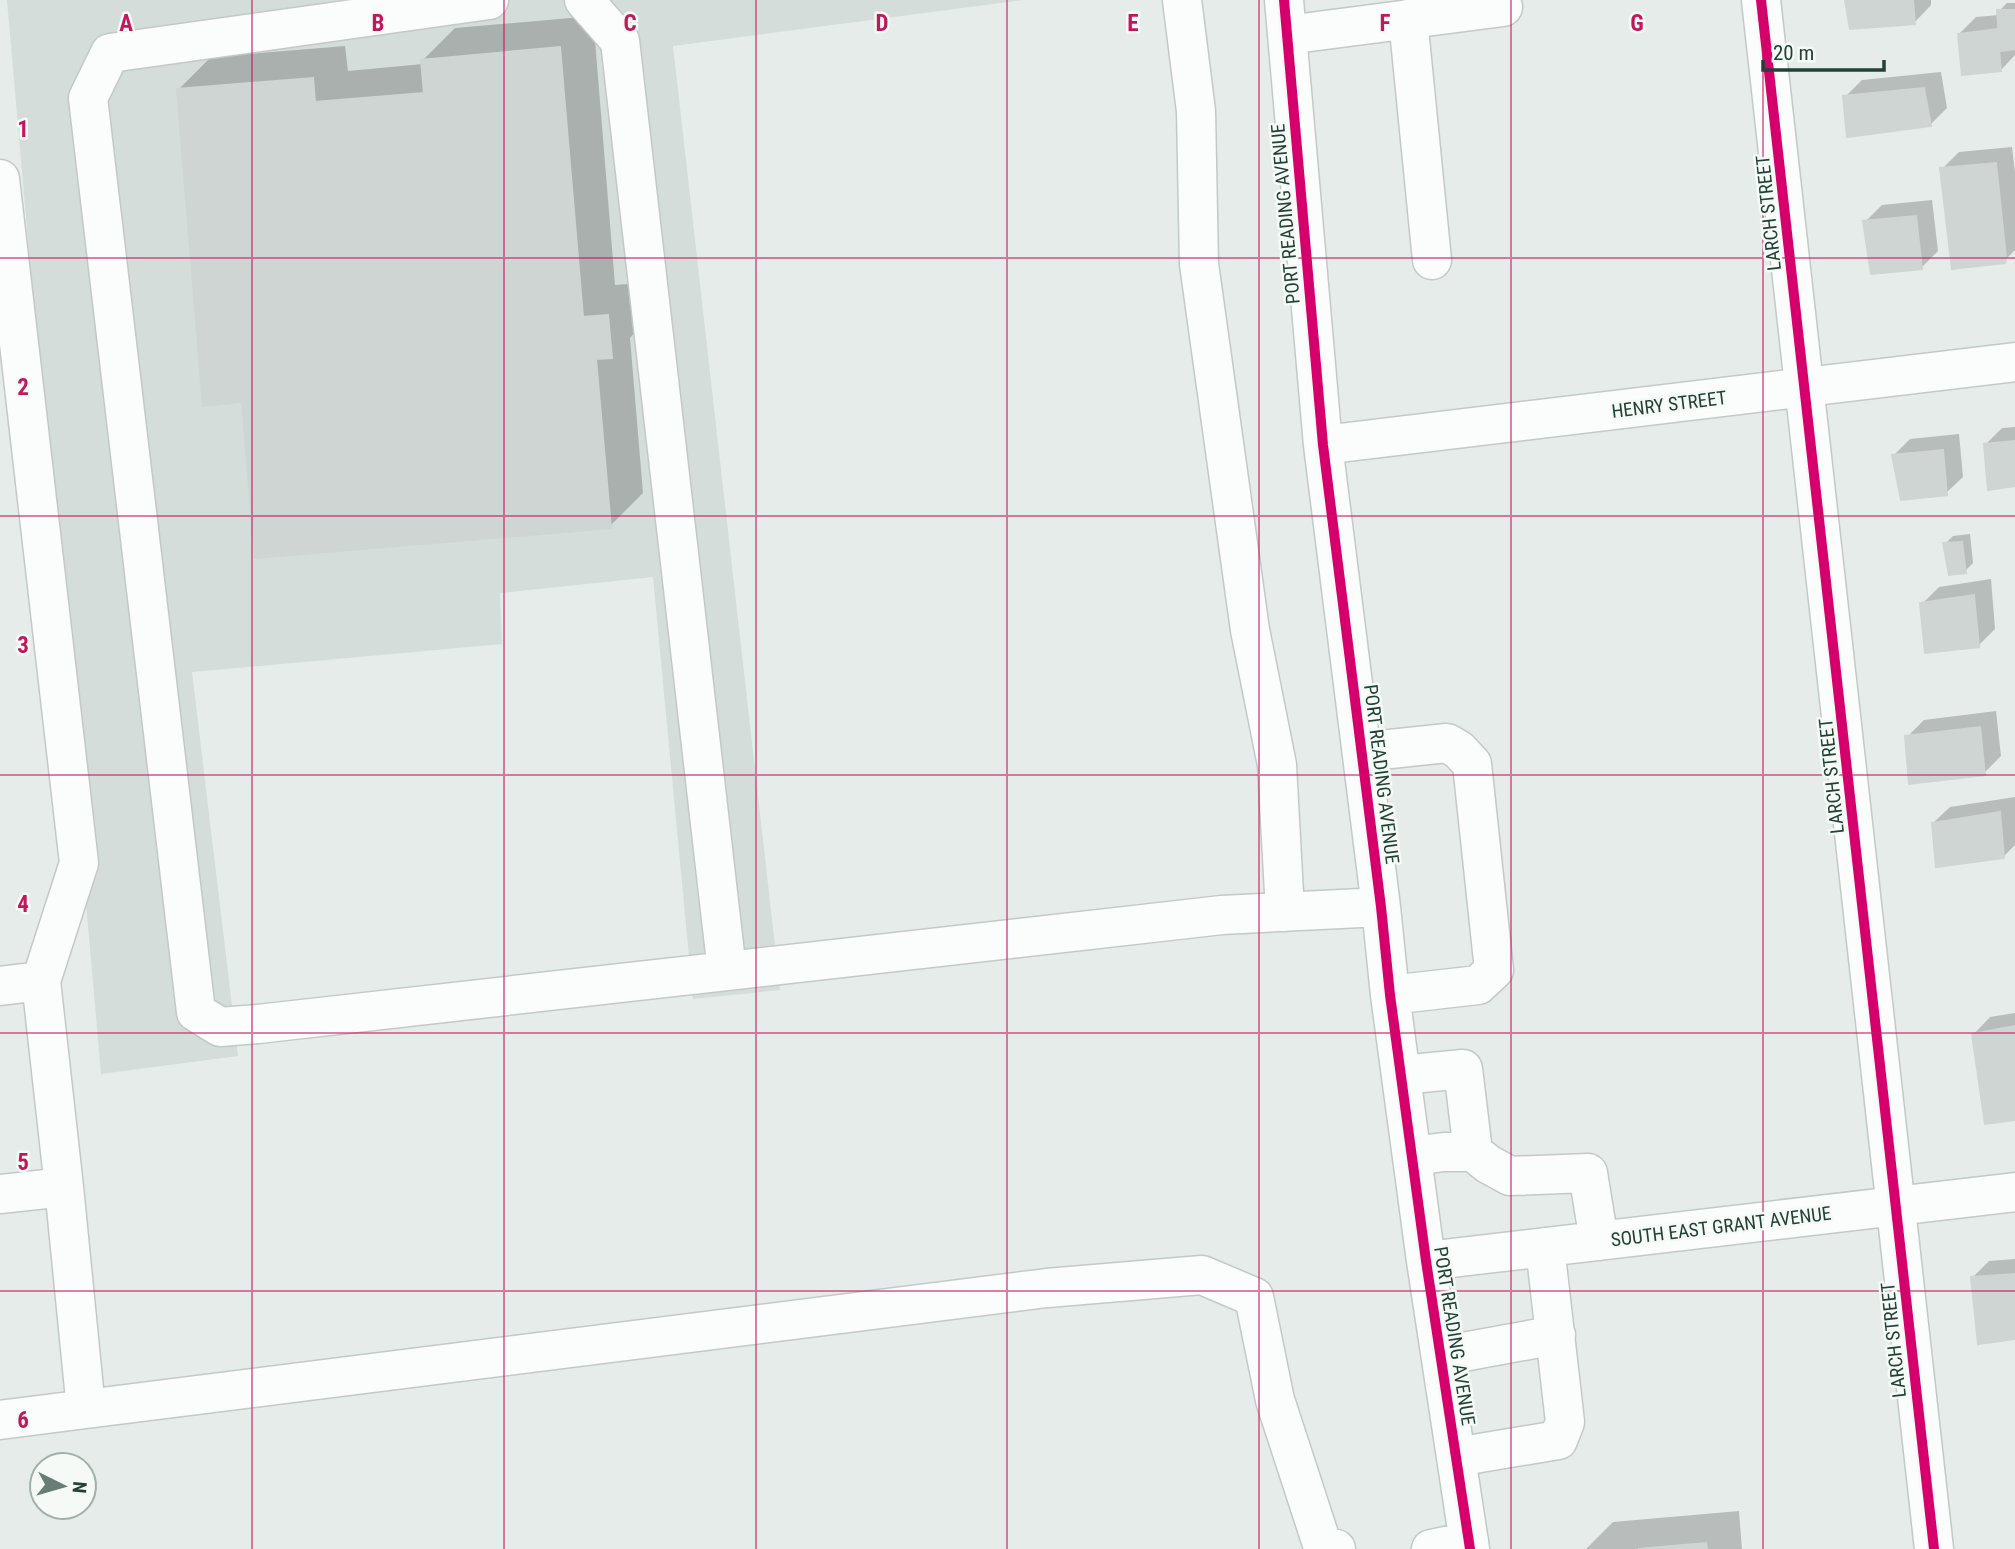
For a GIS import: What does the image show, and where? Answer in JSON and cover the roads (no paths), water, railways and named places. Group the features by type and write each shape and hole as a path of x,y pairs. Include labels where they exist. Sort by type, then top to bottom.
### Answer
{"street":[{"path":"489,0 110,53 88,99 196,1012 220,1027 246,1025 1222,915 1381,907"},
{"path":"584,0 620,41 727,971"},
{"path":"1182,0 1196,111 1199,264 1250,630 1277,765 1285,912"},
{"name":"LARCH STREET","path":"1761,0 1934,1549"},
{"path":"1286,18 1408,19 1503,7"},
{"name":"PORT READING AVENUE","path":"1286,18 1322,445 1390,995 1426,1261 1469,1545"},
{"path":"1408,19 1432,260"},
{"path":"0,179 79,863 41,981 86,1409"},
{"name":"HENRY STREET","path":"1322,445 2015,362"},
{"path":"1362,752 1447,743 1459,750 1472,764 1494,970 1478,985 1390,995"},
{"path":"0,986 41,981"},
{"path":"1401,1074 1463,1069 1473,1152"},
{"path":"1412,1156 1473,1152 1510,1177 1588,1172 1599,1241"},
{"path":"0,1194 64,1187"},
{"name":"SOUTH EAST GRANT AVENUE","path":"1426,1261 2015,1192"},
{"path":"1456,1457 1558,1440 1565,1422 1545,1247"},
{"path":"0,1420 1047,1288 1202,1275 1254,1297 1275,1400 1322,1544 1336,1549"},
{"path":"1441,1356 1556,1335"},
{"path":"1431,1549 1469,1545"}]}
